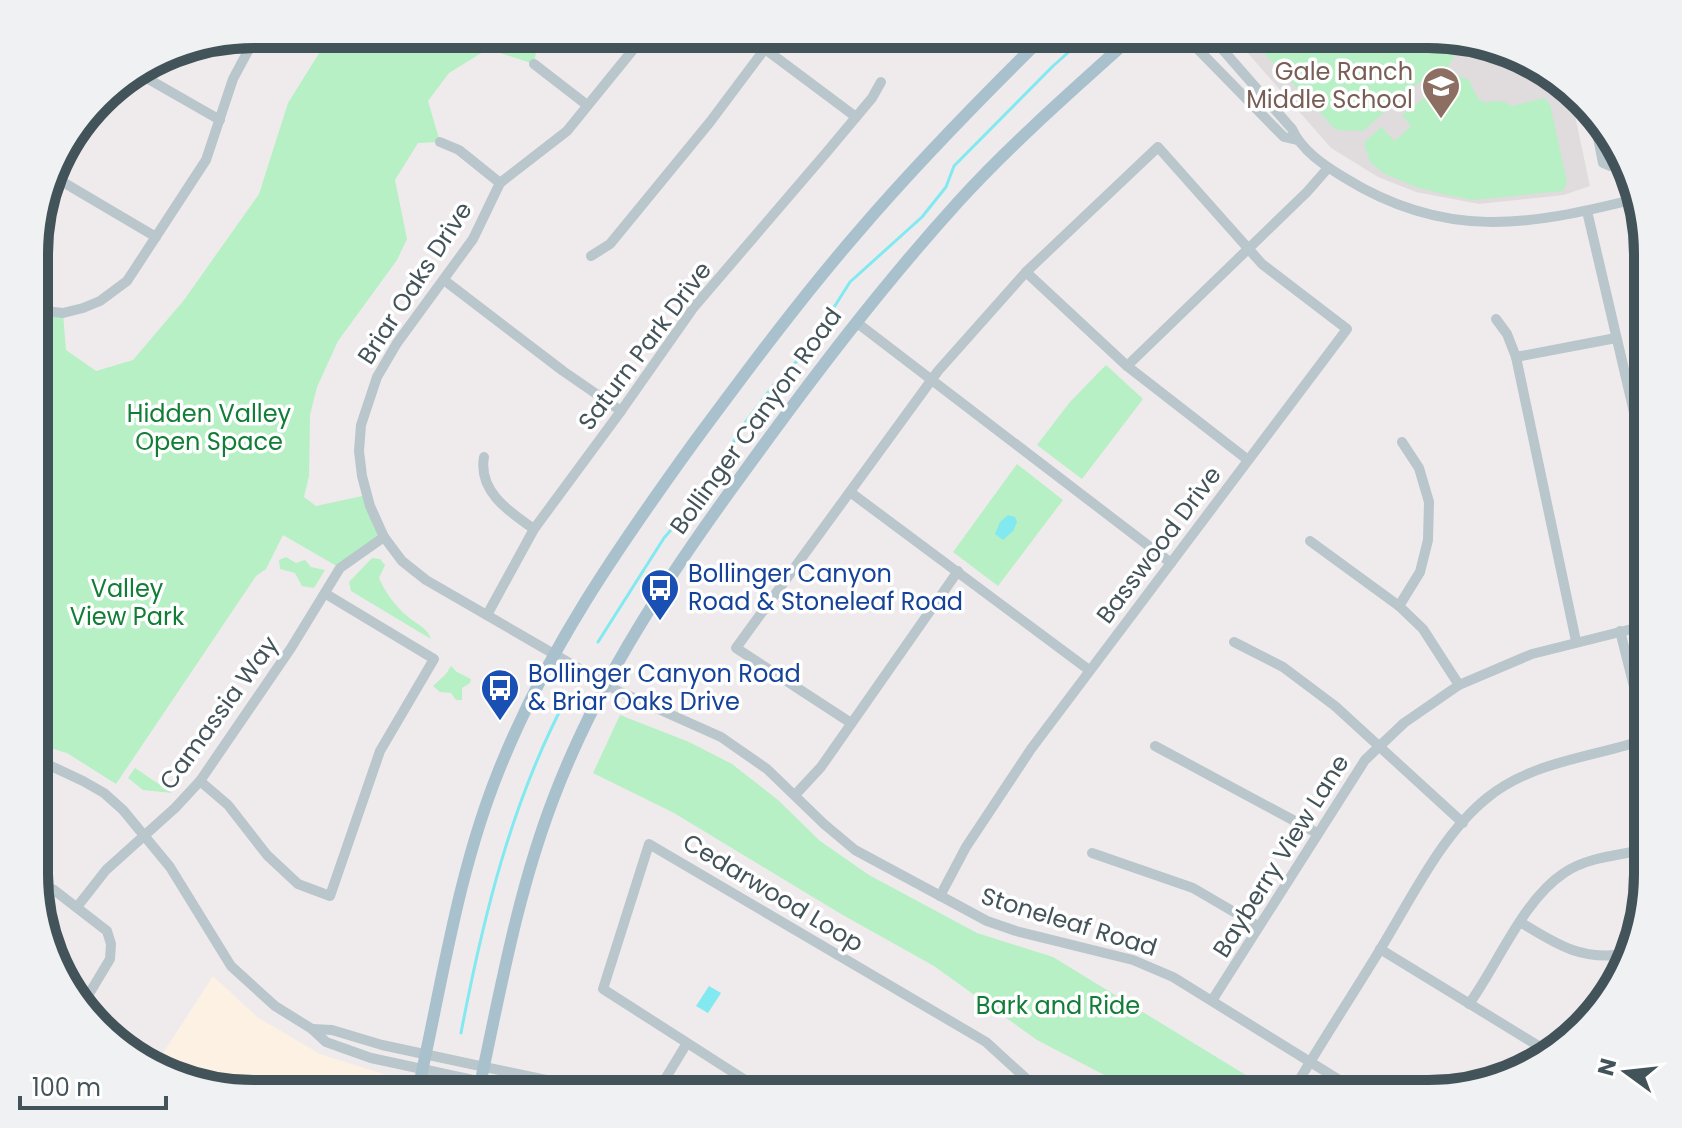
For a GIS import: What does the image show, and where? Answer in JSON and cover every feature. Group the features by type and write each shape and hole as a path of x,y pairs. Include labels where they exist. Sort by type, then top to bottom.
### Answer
{"main road":[{"name":"Bollinger Canyon Road","path":"420,1080 447,942 480,824 499,770 554,653 578,610 627,536 756,357 806,294 921,161 1032,48"},
{"name":"Bollinger Canyon Road","path":"482,1080 510,939 536,845 555,793 606,684 635,632 705,526 856,322 961,199 1033,127 1120,48"}],"street":[{"path":"48,311 63,313 100,301 127,281 206,160 233,79 249,48"},
{"name":"Briar Oaks Drive","path":"606,684 426,580 402,561 384,537 370,506 362,476 361,425 377,377 397,343 473,239 500,183 567,131 634,48"},
{"path":"1197,48 1284,137 1297,140"},
{"path":"1221,48 1292,129 1297,140 1328,168 1392,202 1458,220 1528,222 1627,201"},
{"path":"591,256 610,244 765,49 856,117"},
{"path":"534,64 587,105"},
{"path":"147,78 220,120"},
{"name":"Saturn Park Drive","path":"487,615 534,529 694,307 872,98 881,82"},
{"path":"1598,139 1603,163 1613,165"},
{"path":"440,142 459,150 500,183"},
{"path":"851,723 736,648 931,381 1026,272 1158,147 1248,249"},
{"path":"1127,366 1328,168"},
{"path":"62,181 156,237"},
{"path":"1587,211 1634,413"},
{"name":"Basswood Drive","path":"940,896 966,847 999,796 1089,670 1347,329 1262,264 1248,249"},
{"path":"1026,272 1127,366 1248,460"},
{"path":"444,280 621,411"},
{"path":"1496,319 1507,334 1516,357 1576,641"},
{"path":"856,322 1171,563"},
{"path":"1516,357 1616,338"},
{"path":"1399,606 1420,572 1428,540 1429,502 1419,468 1402,442"},
{"path":"484,457 481,473 493,497 534,529"},
{"path":"850,492 1089,670"},
{"name":"Camassia Way","path":"77,907 106,870 200,781 326,594 340,568 384,537"},
{"path":"1310,541 1399,606 1423,629 1459,685"},
{"path":"795,795 821,767 958,571"},
{"path":"200,781 228,805 267,855 298,884 330,896 380,751 434,659 326,594"},
{"name":"Bayberry View Lane","path":"1213,999 1365,760 1404,723 1459,685 1532,654 1634,628"},
{"path":"1620,631 1634,688"},
{"path":"1234,642 1283,667 1335,706 1463,823"},
{"name":"Stoneleaf Road","path":"606,684 643,704 721,737 767,769 855,850 973,915 1016,931 1133,960 1173,977 1341,1080"},
{"path":"1300,1080 1432,863 1487,798 1510,783 1553,764 1634,743"},
{"path":"1155,746 1317,833"},
{"path":"48,764 104,793 145,834 170,867 231,966 275,1006 312,1029 326,1042 371,1058 423,1068 457,1080"},
{"name":"Cedarwood Loop","path":"745,1080 603,989 649,844 986,1042 1028,1080"},
{"path":"1469,1004 1520,922 1538,897 1563,873 1584,863 1634,852"},
{"path":"1092,853 1193,888 1258,926"},
{"path":"49,888 107,931 111,944 110,959 88,995"},
{"path":"1520,922 1562,947 1581,954 1594,957 1617,955"},
{"path":"1380,949 1539,1046"},
{"path":"312,1029 332,1030 382,1045 546,1080"},
{"path":"665,1080 687,1043"}],"shaded area":[{"name":"Gale Ranch Middle School","path":"1243,48 1428,48 1481,55 1507,64 1542,83 1574,109 1590,186 1564,195 1479,204 1416,192 1378,177 1331,148"},
{"path":"213,976 257,1017 320,1054 399,1079 227,1078 188,1069 160,1057"}],"green space":[{"name":"Hidden Valley Open Space","path":"322,48 537,48 534,64 488,49 449,73 428,101 440,142 418,143 395,180 407,239 397,260 338,341 317,387 310,415 309,476 304,497 316,506 367,495 384,537 340,568 283,535 266,569 256,576 116,784 67,753 48,747 48,311 63,313 66,350 96,371 133,360 184,300 259,194 288,103"},
{"path":"1259,48 1453,50 1455,54 1448,67 1415,85 1363,131 1336,130"},
{"path":"1458,76 1469,80 1483,102 1497,101 1512,106 1544,98 1550,104 1567,182 1563,191 1472,200 1416,187 1383,173 1370,162 1364,143 1381,127 1395,141 1411,126 1402,115"},
{"path":"1106,365 1143,399 1082,479 1037,445 1070,402"},
{"path":"1017,464 1063,500 998,586 953,552"},
{"path":"286,557 296,563 305,560 311,567 325,570 314,588 302,586 295,573 280,569 279,560"},
{"path":"372,558 380,559 385,565 379,578 391,598 431,639 351,591 349,582"},
{"path":"451,666 471,679 462,688 462,700 456,700 451,693 440,692 433,686"},
{"name":"Bark and Ride","path":"620,715 689,742 732,764 778,800 820,841 869,875 977,933 1053,957 1254,1080 1114,1080 1037,1040 934,966 674,813 593,773"},
{"path":"135,768 172,793 143,790 128,778"}],"water":[{"path":"1008,515 1015,517 1017,522 1003,540 995,534 1000,522"},
{"path":"709,986 721,993 708,1013 696,1006"}],"waterway":[{"path":"598,642 664,538 702,494 745,423 776,382 805,353 850,282 922,217 946,187 954,166 1073,48"},
{"path":"461,1033 489,904 514,820 529,779 566,699"}],"place":[{"name":"Gale Ranch Middle School","path":"1441,120"},
{"name":"Bollinger Canyon Road & Stoneleaf Road","path":"660,622"},
{"name":"Bollinger Canyon Road & Briar Oaks Drive","path":"500,722"}],"park label":[{"name":"Valley View Park","path":"127,603"}]}
